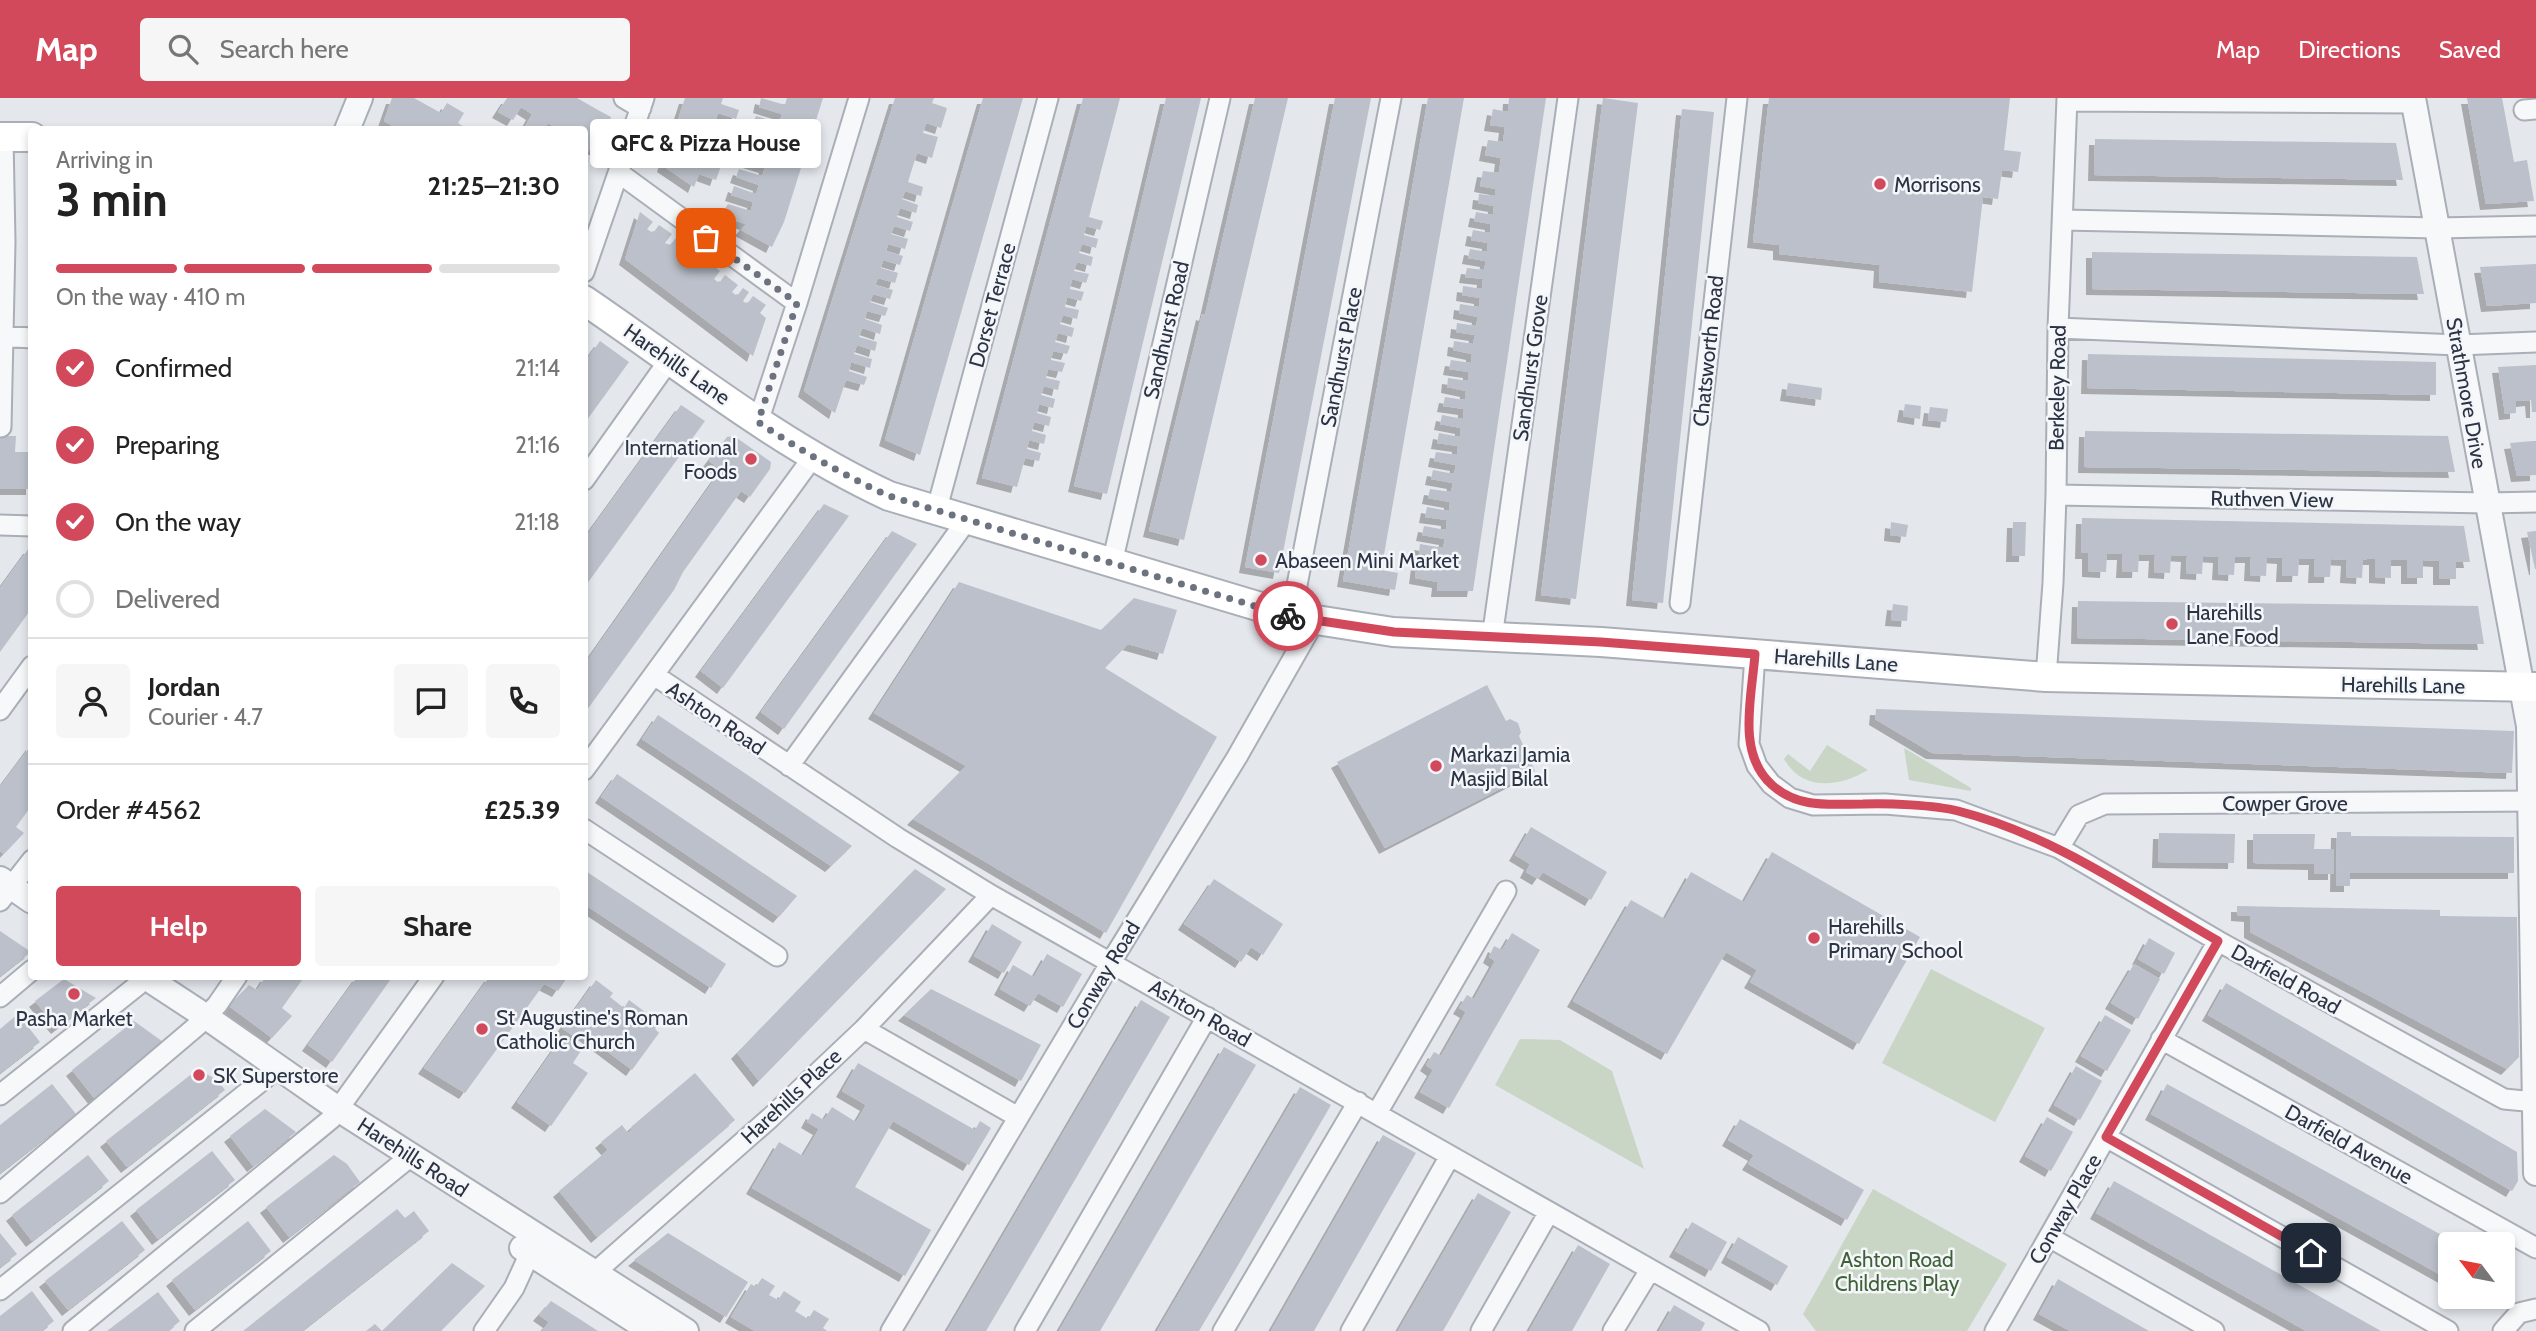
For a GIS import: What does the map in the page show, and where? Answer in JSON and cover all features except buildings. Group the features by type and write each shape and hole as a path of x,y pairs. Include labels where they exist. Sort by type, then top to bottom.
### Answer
{"main road":[{"path":"2,136 28,137"},
{"name":"Harehills Lane","path":"588,303 758,422 813,457 889,496 1303,618 1394,632 1601,642 2046,677 2528,687"}],"street":[{"path":"349,126 360,98"},
{"path":"758,422 859,98"},
{"name":"Dorset Terrace","path":"936,512 1048,98"},
{"name":"Sandhurst Road","path":"1112,563 1220,98"},
{"name":"Sandhurst Place","path":"1303,618 1391,98"},
{"name":"Sandhurst Grove","path":"1492,638 1569,98"},
{"name":"Chatsworth Road","path":"1680,603 1737,98"},
{"path":"2067,99 2413,101"},
{"name":"Berkeley Road","path":"2046,677 2053,583 2058,328 2067,99"},
{"path":"588,261 619,173 636,101"},
{"name":"Strathmore Drive","path":"2413,101 2487,503 2528,687 2534,801 2536,1173"},
{"path":"1,427 2,136"},
{"path":"619,173 797,303"},
{"path":"2063,220 2437,228 2536,226"},
{"path":"2058,328 2458,345 2536,342"},
{"path":"2,336 28,338"},
{"path":"588,474 670,359"},
{"path":"588,765 813,457"},
{"name":"Ruthven View","path":"2056,495 2536,502"},
{"path":"789,766 967,520"},
{"path":"0,525 28,526"},
{"name":"Conway Road","path":"891,1331 1237,757 1303,618"},
{"name":"Darfield Road","path":"1755,654 1749,744 1757,766 1771,784 1790,798 1813,805 1885,804 1956,810 2059,848 2218,941 2504,1099 2535,1102"},
{"path":"0,710 28,672"},
{"name":"Ashton Road","path":"653,676 898,838 991,894 1358,1102 1746,1328"},
{"name":"Cowper Grove","path":"2059,848 2079,815 2105,804 2534,801"},
{"path":"588,832 777,956"},
{"path":"28,866 8,893 28,910"},
{"path":"1377,1113 1506,891"},
{"name":"Harehills Place","path":"587,1280 770,1118 864,1029 991,894"},
{"name":"Conway Place","path":"1996,1331 2218,941"},
{"path":"0,997 28,973"},
{"path":"0,1095 134,980"},
{"name":"Harehills Road","path":"137,980 587,1280 641,1329"},
{"path":"0,1194 201,1021 217,1005 234,980"},
{"path":"73,1331 335,1114 432,980"},
{"path":"1025,1331 1207,1017"},
{"name":"Harehills Road","path":"201,1021 269,1075 335,1114"},
{"path":"864,1029 1018,1117"},
{"name":"Darfield Avenue","path":"2161,1039 2536,1248"},
{"path":"0,1290 269,1075"},
{"path":"1223,1331 1358,1102"},
{"path":"2106,1137 2448,1331"},
{"path":"1351,1331 1451,1156"},
{"path":"195,1331 405,1161"},
{"name":"Harehills Road","path":"405,1161 530,1253 686,1331"},
{"path":"1481,1331 1549,1212"},
{"path":"2049,1237 2214,1331"},
{"path":"484,1331 514,1288 530,1253"},
{"path":"1613,1331 1650,1270"},
{"path":"2503,1331 2519,1313 2536,1309"}],"green space":[{"path":"1827,745 1868,770 1845,780 1822,783 1801,777 1784,759 1788,754 1810,771"},
{"path":"1904,748 1971,788 1971,791 1909,780"},
{"path":"1931,969 2045,1028 1995,1122 1882,1063"},
{"path":"1520,1039 1560,1040 1612,1071 1644,1169 1495,1085"},
{"name":"Ashton Road Childrens Play","path":"1873,1189 2007,1264 1967,1331 1816,1331 1803,1314"}],"way so far":[{"path":"706,238 797,303 758,422 778,435 849,477 889,496 1288,616"}],"place":[{"name":"Morrisons","path":"1880,184"},
{"name":"QFC & Pizza House","path":"706,238"},
{"name":"International Foods","path":"751,459"},
{"name":"Abaseen Mini Market","path":"1261,560"},
{"name":"Harehills Lane Food","path":"2172,624"},
{"name":"Markazi Jamia Masjid Bilal","path":"1436,766"},
{"name":"Harehills Primary School","path":"1814,938"},
{"name":"Pasha Market","path":"74,994"},
{"name":"St Augustine's Roman Catholic Church","path":"482,1029"},
{"name":"SK Superstore","path":"199,1075"}],"route":[{"path":"1288,616 1394,632 1601,642 1755,654 1749,744 1757,766 1771,784 1790,798 1813,805 1885,804 1956,810 2059,848 2218,941 2106,1137 2311,1253"}]}
